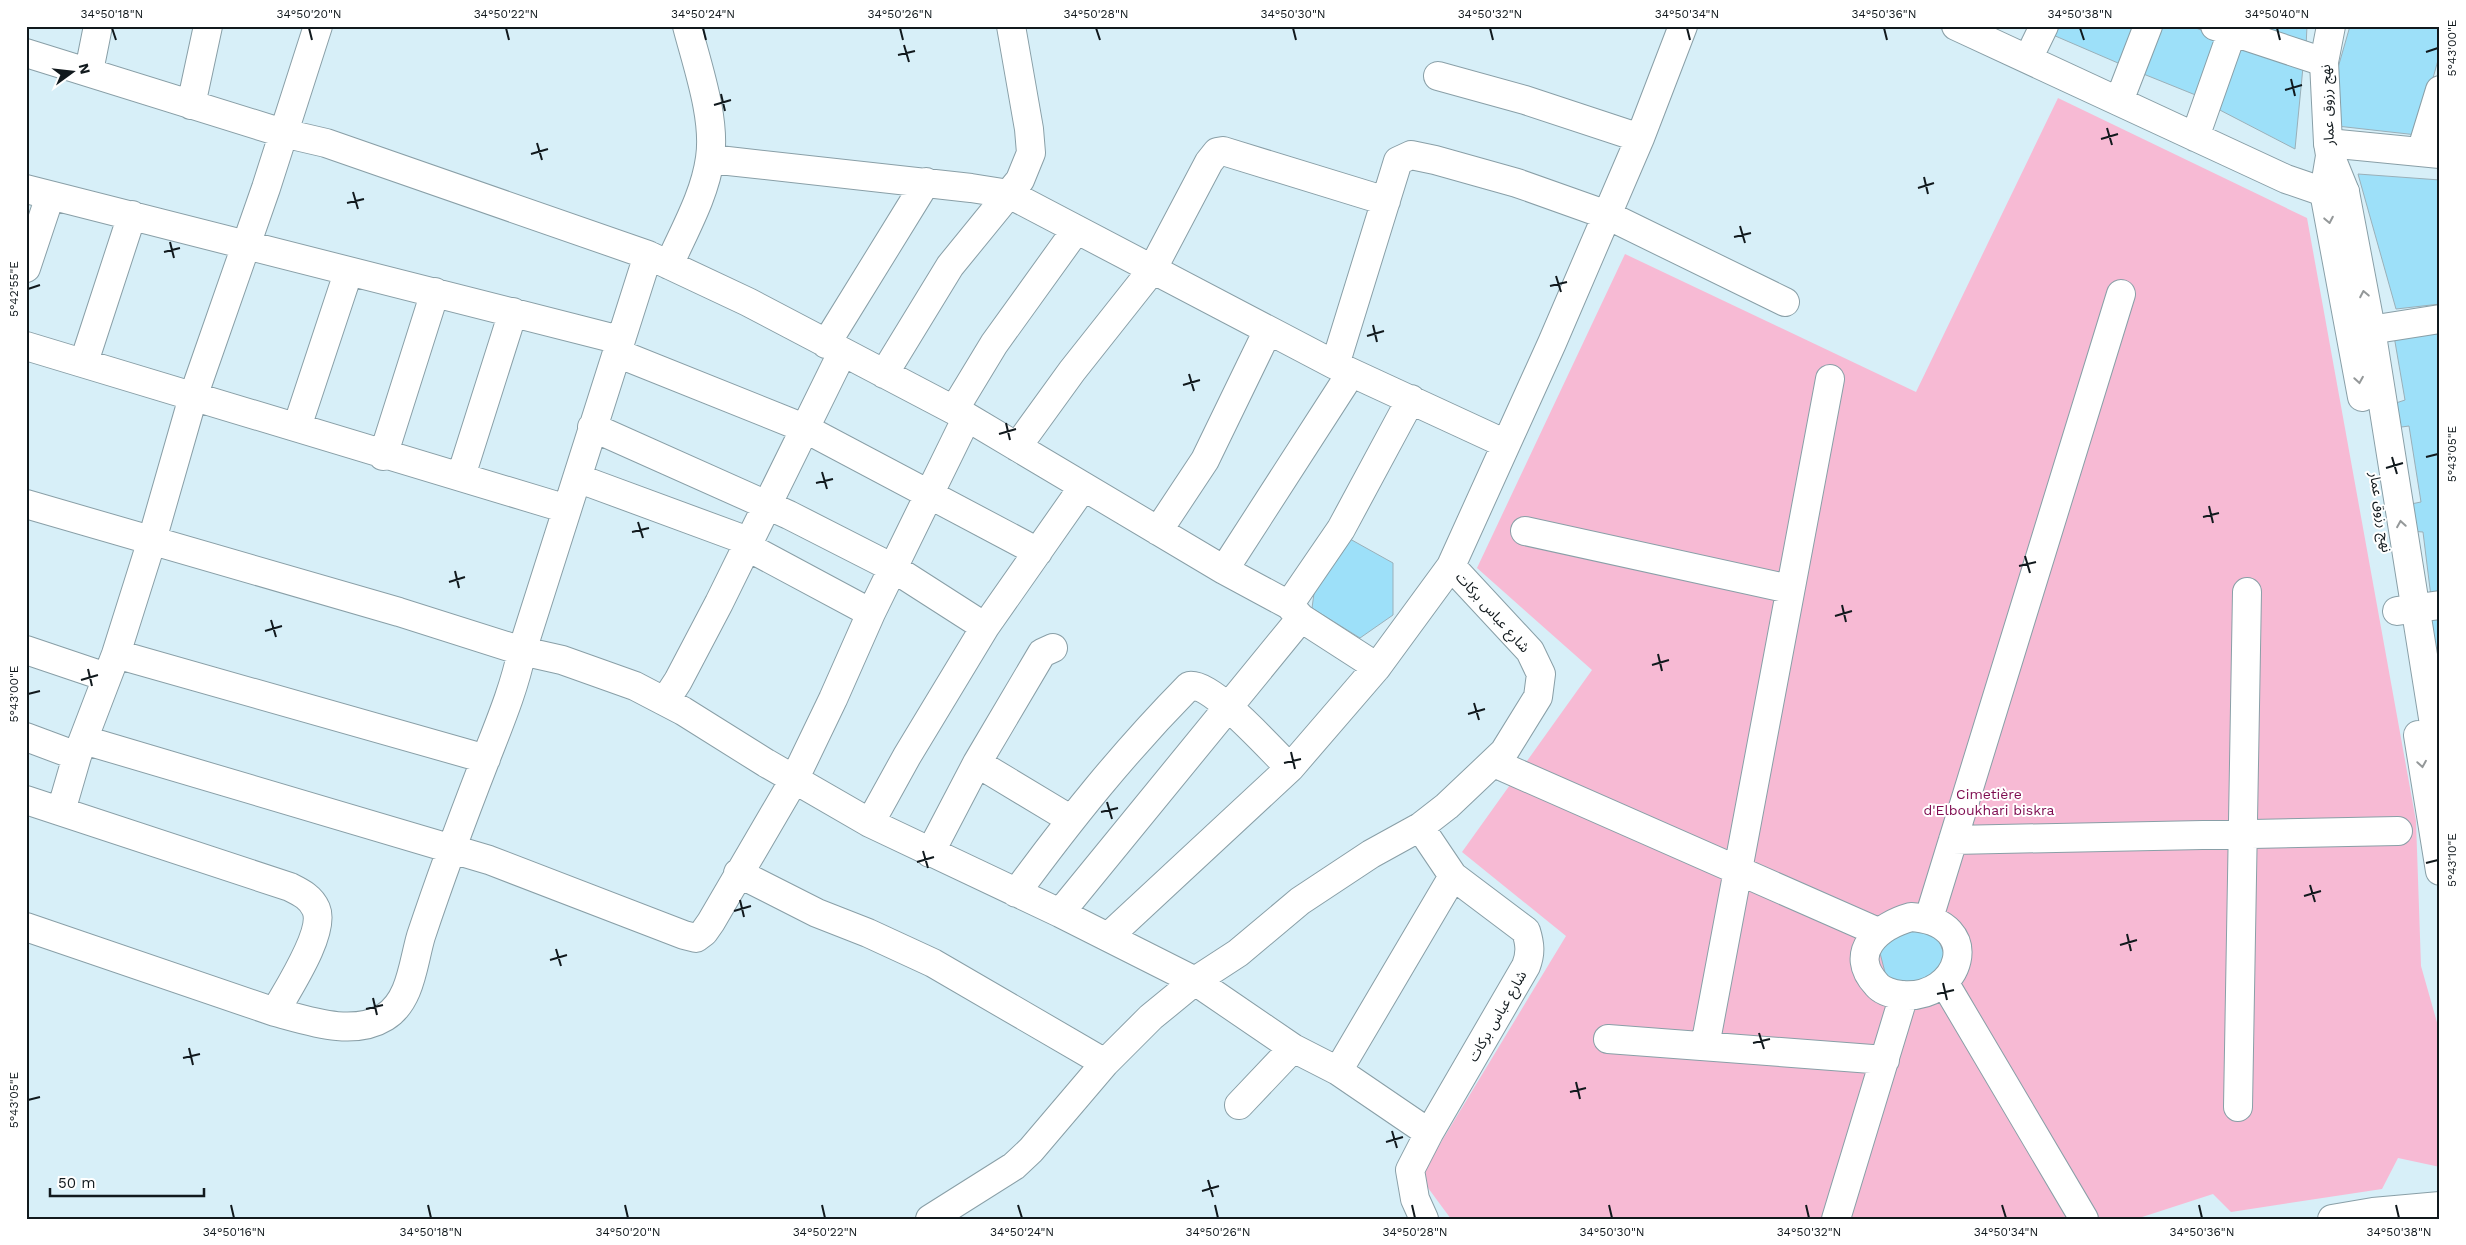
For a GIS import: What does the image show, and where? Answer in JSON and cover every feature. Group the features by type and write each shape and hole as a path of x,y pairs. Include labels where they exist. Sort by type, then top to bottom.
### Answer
{"street":[{"path":"89,71 98,26"},
{"path":"191,105 208,26"},
{"path":"61,811 80,748 111,665 152,540 193,397 246,246 318,26"},
{"path":"26,927 275,1012 309,1021 350,1027 376,1022 387,1016 404,995 451,848 516,681 522,651 619,346 658,260 700,193 710,159 710,130 688,26"},
{"path":"884,374 950,266 1020,180 1031,153 1029,129 1011,26"},
{"path":"1108,937 1290,768 1377,667 1451,566 1607,216 1640,138 1682,26"},
{"path":"1956,26 2286,180 2334,192"},
{"path":"2028,59 2044,26"},
{"path":"2119,102 2148,26"},
{"name":"نهج رزوق عمار","path":"2331,26 2324,62 2329,149 2334,192 2417,608 2440,762"},
{"path":"2195,137 2223,29 2324,62"},
{"path":"26,53 89,71 283,133 326,143 658,260 748,302 960,414 1295,612 1377,667"},
{"path":"1438,76 1525,100 1640,138"},
{"path":"2329,149 2430,153 2440,90"},
{"path":"1017,447 1072,371 1152,270 1209,162 1217,152 1224,151 1386,200"},
{"path":"1224,570 1343,369 1386,200 1398,161 1411,154 1517,183 1607,216 1785,302"},
{"path":"710,159 926,182 1009,194 1343,369 1506,444"},
{"path":"665,701 688,662 804,428 834,348 926,182"},
{"path":"26,268 38,192 132,214 348,273 435,292 513,312 619,346 804,428 928,496 1038,552"},
{"path":"84,362 132,214"},
{"path":"26,738 80,748 451,848 523,872 696,938 704,932 711,922 794,780 833,699 871,613 928,496 960,414 994,344 1076,230"},
{"path":"297,426 348,273"},
{"path":"383,456 435,292"},
{"path":"1929,918 2121,294"},
{"path":"461,476 513,312"},
{"path":"2361,331 2440,319"},
{"path":"1158,531 1205,460 1268,330"},
{"path":"26,346 84,362 193,397 297,426 383,456 461,476 567,509"},
{"path":"1705,1046 1830,379"},
{"path":"1060,913 1229,707 1295,612 1411,399"},
{"path":"592,427 766,504 893,568 984,627"},
{"path":"577,478 747,544 871,613"},
{"path":"870,823 907,756 984,627 1083,487"},
{"path":"26,504 399,612 522,651 562,660 600,672 665,701 794,780 870,823 1060,913 1194,981 1293,1048 1338,1071 1429,1133"},
{"path":"1525,531 1790,589"},
{"name":"شارع عباس بركات","path":"1424,1219 1415,1198 1410,1170 1429,1133 1530,956 1530,944 1526,931 1453,876 1420,827 1447,806 1504,752 1538,697 1541,674 1530,652 1451,566"},
{"path":"2238,1107 2247,592"},
{"name":"نهج رزوق عمار","path":"2417,608 2440,871"},
{"path":"930,853 977,763 1042,653 1053,648"},
{"path":"26,650 111,665 486,759"},
{"path":"1016,893 1070,819 1137,740 1190,686 1199,686 1229,707 1290,768"},
{"path":"977,763 1070,819"},
{"path":"1494,763 1878,932"},
{"path":"26,800 281,884 306,896 316,908 318,915 317,927 308,950 275,1012"},
{"path":"930,1219 1014,1166 1031,1150 1105,1063 1151,1017 1194,981 1238,953 1300,900 1372,854 1420,827"},
{"path":"1953,840 2398,831"},
{"path":"738,873 809,909 933,963 1105,1063"},
{"path":"1338,1071 1453,876"},
{"path":"1911,917 1929,918 1944,925 1954,937 1958,952 1955,968 1944,982 1929,992 1904,995 1893,994 1878,987 1868,975 1865,960 1868,945 1878,932 1893,922 1911,917"},
{"path":"1944,982 2084,1219"},
{"path":"1836,1219 1904,995"},
{"path":"1608,1039 1884,1060"},
{"path":"1239,1105 1293,1048"},
{"path":"2332,1219 2373,1212 2440,1206"}],"green space":[{"name":"Cimetière d'Elboukhari biskra","path":"2058,98 2307,218 2416,821 2421,966 2440,1033 2440,1167 2398,1158 2382,1189 2231,1212 2213,1194 2136,1219 1451,1219 1420,1177 1566,936 1462,852 1592,670 1477,568 1625,254 1916,392"}],"building":[{"path":"2057,26 2139,26 2125,66 2053,35"},
{"path":"2156,26 2191,26 2223,39 2203,98 2136,71"},
{"path":"2241,26 2307,26 2306,47"},
{"path":"2350,26 2440,26 2440,53 2417,135 2337,126 2333,85"},
{"path":"2236,43 2303,67 2295,149 2214,107"},
{"path":"2358,174 2440,180 2440,304 2396,309"},
{"path":"2440,329 2440,596 2431,597 2423,532 2409,531 2406,505 2421,502 2409,426 2394,428 2390,405 2405,400 2394,336"},
{"path":"1350,539 1393,563 1393,615 1360,638 1312,608 1315,586"},
{"path":"2440,610 2440,651 2430,652 2423,612"},
{"path":"1895,928 1936,933 1946,959 1936,981 1912,990 1887,980 1880,953"}]}
